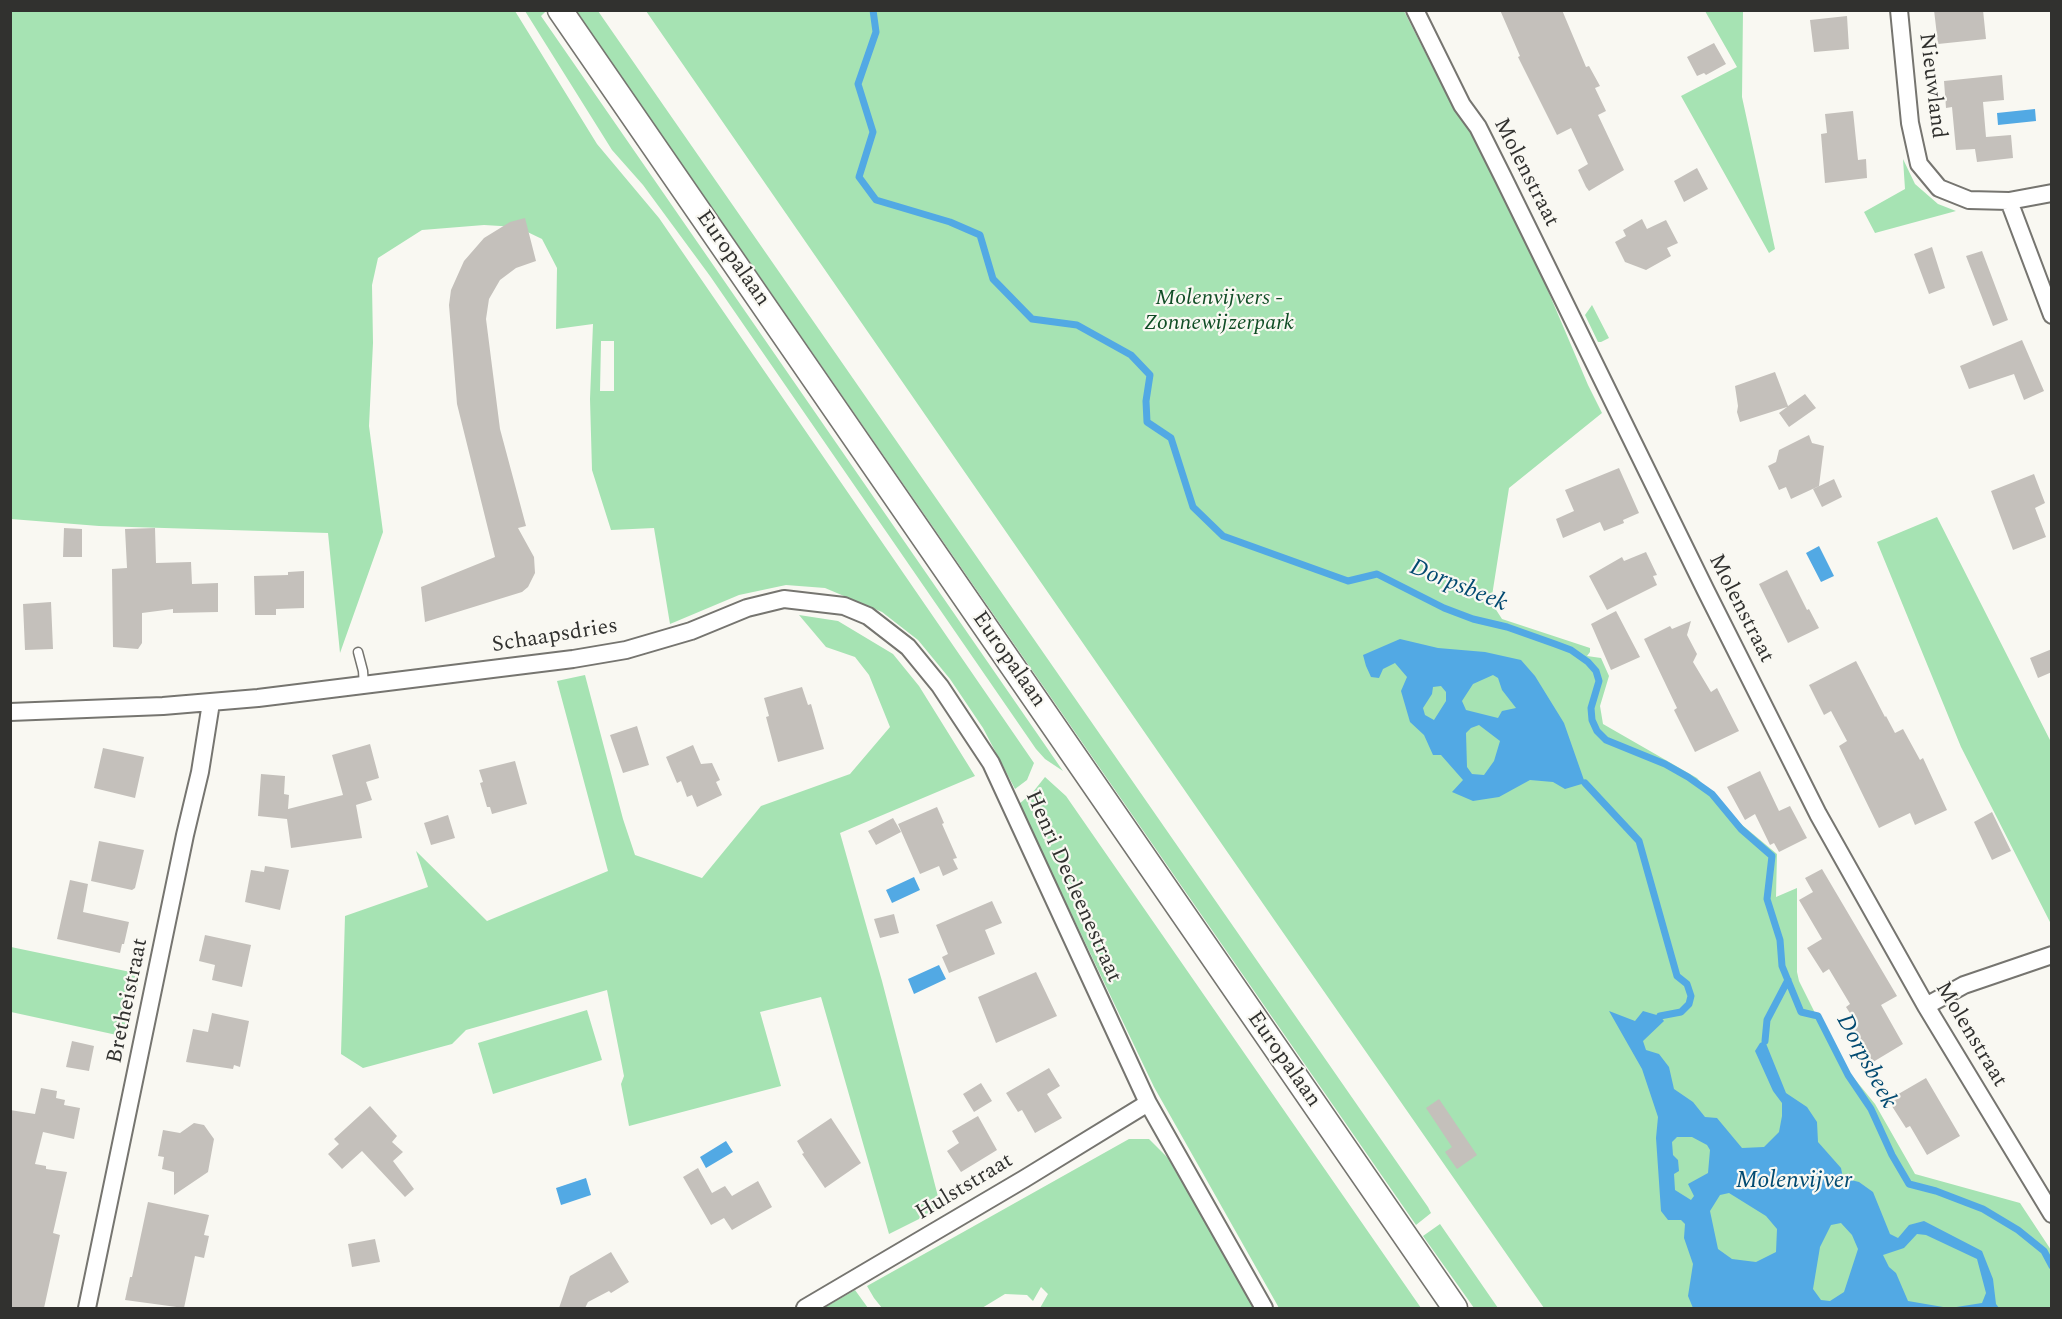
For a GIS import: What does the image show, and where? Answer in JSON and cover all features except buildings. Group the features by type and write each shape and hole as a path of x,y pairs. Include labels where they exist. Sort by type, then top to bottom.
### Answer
{"main road":[{"name":"Europalaan","path":"560,10 1455,1308"}],"street":[{"name":"Molenstraat","path":"1415,10 1462,105 1478,127 1813,803 1926,1006 2052,1214"},
{"name":"Nieuwland","path":"1899,10 1910,123 1919,164 1939,188 1969,200 2009,201 2052,193"},
{"path":"2009,201 2052,315"},
{"name":"Henri Decleenestraat","path":"747,608 784,598 844,606 868,616 908,647 940,686 991,763 1148,1103 1264,1308"},
{"name":"Schaapsdries","path":"10,712 211,703 550,662 626,650 692,631 747,608"},
{"name":"Bretheistraat","path":"87,1308 200,772 211,703"},
{"path":"1926,1006 1964,985 2052,955"},
{"name":"Hulststraat","path":"805,1308 1148,1103"}],"lane":[{"path":"358,652 364,686"}],"green space":[{"path":"11,11 515,11 597,144 659,218 1034,763 1027,780 1015,789 983,728 950,679 918,640 882,612 825,588 786,585 739,595 670,624 654,528 611,530 592,470 590,399 593,324 556,329 557,268 542,239 517,227 484,225 422,230 378,258 372,285 373,343 369,426 383,532 340,653 328,533 99,526 11,519","holes":["601,341 614,341 614,391 600,391"]},
{"path":"525,11 546,11 541,16 1063,771 1045,759 1036,749 710,276 643,185 612,150"},
{"path":"576,11 598,11 1428,1207 1431,1213 1416,1225"},
{"name":"Molenvijvers - Zonnewijzerpark","path":"646,11 1404,11 1450,101 1468,124 1543,279 1602,413 1509,488 1491,602 1502,619 1590,648 1587,656 1601,658 1609,676 1600,706 1603,724 1697,778 1729,814 1777,854 1776,897 1797,888 1797,972 1799,981 1849,1072 1875,1104 1915,1174 2020,1203 2051,1250 2051,1308 1544,1308"},
{"path":"1705,11 1743,11 1742,97 1775,249 1769,253 1681,96 1737,67"},
{"path":"1903,159 1915,184 1938,204 1956,211 1875,233 1864,212 1905,189"},
{"path":"1592,305 1609,338 1601,342 1598,342 1585,315"},
{"path":"1937,517 2051,742 2051,924 1961,747 1877,542"},
{"path":"799,615 838,621 893,654 919,686 975,776 840,833 882,981 941,1208 889,1234 821,997 760,1012 781,1086 629,1126 621,1084 624,1076 607,990 466,1030 452,1044 363,1068 341,1054 345,916 428,887 416,851 487,921 608,871 557,681 585,675 623,819 635,855 702,878 761,806 850,774 890,727 869,675 855,657 826,647"},
{"path":"1045,777 1066,796 1421,1308 1279,1308 1154,1087 1019,804"},
{"path":"11,947 140,974 126,1037 11,1012"},
{"path":"587,1010 602,1060 493,1094 478,1043"},
{"path":"1129,1139 1149,1139 1168,1158 1254,1308 1040,1308 1048,1294 1041,1287 1033,1301 1027,1295 1005,1294 982,1308 882,1308 874,1298 867,1286"},
{"path":"1440,1224 1498,1308 1474,1308 1423,1236"},
{"path":"855,1290 868,1308 824,1308"}],"water":[{"path":"2035,109 2036,121 1998,125 1997,113"},
{"path":"1819,546 1834,576 1821,582 1806,553"},
{"path":"1400,639 1438,648 1485,652 1521,660 1535,676 1564,723 1585,783 1565,789 1553,782 1530,780 1499,797 1473,801 1452,792 1463,780 1441,755 1433,755 1424,735 1410,722 1401,691 1407,677 1395,663 1383,669 1379,678 1371,677 1363,655","holes":["1493,675 1498,678 1502,690 1516,708 1502,711 1498,718 1466,710 1462,701 1473,684","1441,686 1446,692 1446,701 1434,720 1425,715 1423,708 1432,694 1433,687","1479,725 1500,741 1494,761 1484,775 1472,774 1467,767 1466,733"]},
{"path":"914,877 920,890 892,903 886,890"},
{"path":"939,965 946,979 914,994 908,979"},
{"name":"Molenvijver","path":"1609,1011 1635,1021 1643,1011 1660,1016 1664,1021 1643,1041 1646,1050 1659,1054 1669,1067 1674,1089 1693,1102 1705,1117 1717,1118 1742,1148 1764,1147 1779,1132 1782,1116 1782,1103 1773,1091 1755,1051 1760,1043 1765,1041 1786,1093 1807,1107 1817,1122 1818,1142 1841,1168 1843,1178 1859,1182 1873,1192 1890,1234 1898,1238 1909,1225 1924,1221 1982,1251 1993,1279 1996,1304 1999,1308 1950,1308 1982,1303 1986,1293 1977,1259 1926,1235 1917,1234 1904,1248 1883,1255 1889,1267 1896,1273 1908,1301 1949,1308 1693,1308 1688,1296 1693,1264 1684,1238 1685,1224 1681,1220 1668,1220 1661,1211 1656,1138 1658,1117 1642,1069","holes":["1677,1137 1692,1137 1707,1145 1710,1150 1708,1173 1688,1184 1694,1196 1691,1200 1675,1190 1674,1174 1679,1171 1678,1160 1673,1155 1672,1142","1729,1193 1766,1216 1777,1229 1776,1252 1756,1262 1732,1259 1718,1249 1710,1211 1720,1195","1841,1223 1852,1235 1858,1249 1844,1292 1830,1301 1821,1300 1813,1289 1820,1247 1831,1225"]},
{"path":"726,1141 733,1152 706,1168 700,1157"},
{"path":"586,1178 591,1195 561,1205 556,1188"}],"waterway":[{"name":"Dorpsbeek","path":"873,10 876,32 858,84 873,132 859,177 876,200 950,222 980,235 993,279 1032,319 1077,325 1131,355 1150,375 1146,401 1147,422 1171,438 1193,507 1223,536 1348,581 1377,574 1444,608 1555,644 1571,650 1588,662 1596,671 1599,681 1591,708 1592,720 1597,731 1606,740 1665,764 1712,794 1741,829 1772,856 1767,899 1780,940 1782,966 1801,1012 1818,1016 1848,1075 1871,1109 1892,1155 1909,1184 1936,1191 1983,1209 2018,1230 2044,1251 2052,1266"},
{"path":"1585,783 1639,841 1677,976 1687,984 1691,996 1689,1004 1681,1012 1660,1016"},
{"path":"1765,1041 1767,1020 1788,980"}]}
